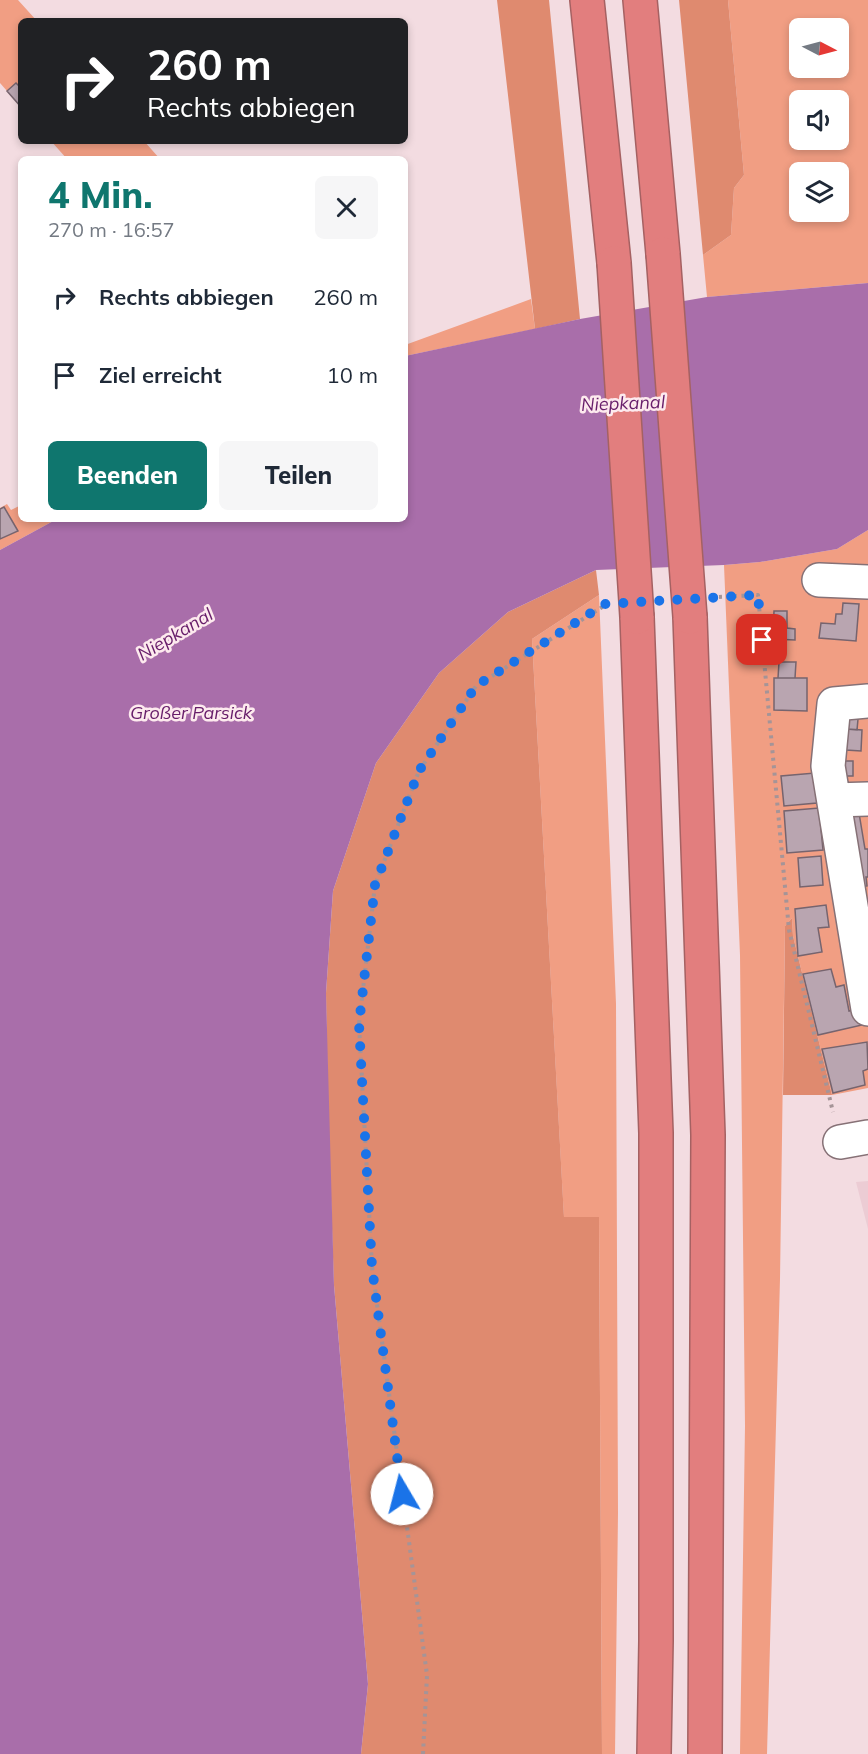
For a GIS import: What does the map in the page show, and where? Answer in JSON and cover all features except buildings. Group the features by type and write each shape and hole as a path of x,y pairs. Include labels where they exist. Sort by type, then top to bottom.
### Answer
{"highway":[{"path":"587,0 614,263 627,610 656,1133 657,1561 654,1754"},
{"path":"640,0 663,254 700,608 708,1135 705,1754"}],"lane":[{"path":"819,580 868,582"},
{"path":"868,701 834,704 828,766 860,907 868,1009"},
{"path":"834,800 868,799"}],"path":[{"path":"700,608 758,595 789,930 854,1140"},
{"path":"423,1754 427,1675 372,1267 359,1024 375,885 419,771 476,686 605,604 627,610"}],"shaded area":[{"path":"0,0 18,0 34,18 18,18 18,104 0,83"},
{"path":"497,0 549,0 580,319 535,329"},
{"path":"679,0 728,0 744,175 734,188 731,235 703,255"},
{"path":"728,0 868,0 868,283 707,297 703,255 731,235 734,188 744,175"},
{"path":"54,144 147,144 157,156 64,156"},
{"path":"531,299 535,329 408,355 408,344"},
{"path":"7,504 11,510 18,506 18,522 51,522 0,550 0,508"},
{"path":"868,530 868,1088 832,1095 793,936 792,918 785,926 780,1279 767,1754 740,1754 745,1426 740,955 724,565 760,562 837,549"},
{"path":"596,570 599,595 532,639 564,1217 599,1217 602,1754 361,1754 368,1684 334,1285 328,1114 326,993 333,891 376,763 439,673 508,612"},
{"path":"599,595 616,1004 618,1513 615,1754 602,1754 599,1217 564,1218 532,639"},
{"path":"792,918 793,936 832,1095 783,1095 785,926"},
{"path":"868,1181 868,1229 856,1182"}],"water":[{"name":"Großer Parsick","path":"868,283 868,530 837,549 760,562 596,570 508,612 439,673 376,763 333,891 326,993 334,1285 368,1684 361,1754 0,1754 0,550 51,522 408,522 408,355 580,319 707,297"}],"route":[{"path":"402,1494 372,1267 359,1024 375,885 419,771 476,686 605,604 758,595 762,640"}],"water label":[{"name":"Niepkanal","path":"623,403"},
{"name":"Niepkanal","path":"175,634"}]}
